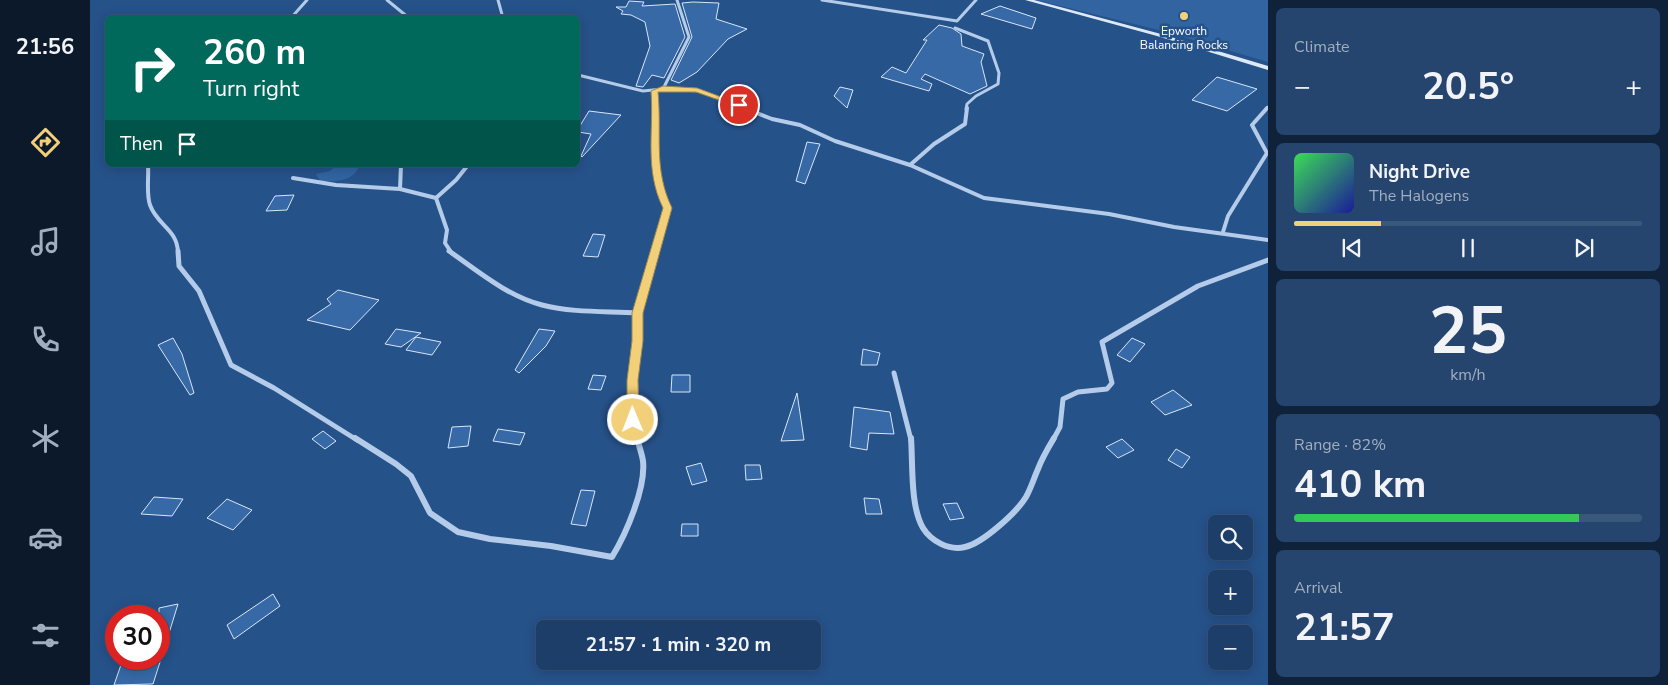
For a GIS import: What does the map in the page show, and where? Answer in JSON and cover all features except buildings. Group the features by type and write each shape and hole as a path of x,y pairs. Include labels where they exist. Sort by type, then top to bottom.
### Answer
{"main road":[{"path":"1028,0 1268,68"}],"street":[{"path":"294,15 307,0"},
{"path":"387,0 405,15"},
{"path":"498,0 502,15"},
{"path":"663,89 689,37 677,0"},
{"path":"822,0 957,21 976,0"},
{"path":"910,165 934,144 965,124 967,104 976,96 998,84 999,73 988,41 955,28"},
{"path":"580,76 636,90 700,91 772,118 800,124 835,140 910,165 984,198 1109,214 1174,227 1223,232 1268,240"},
{"path":"148,167 150,205 157,217 175,236 178,244 179,266 199,291 231,365 274,388 396,464 411,476 430,513 458,532 490,539 551,546 612,557 625,536 642,481 643,462 633,420 632,380 637,341 638,313 668,208 660,191 654,161 656,111 654,91"},
{"path":"1223,232 1228,216 1267,153 1252,125 1268,107"},
{"path":"400,188 401,167"},
{"path":"436,198 456,180 466,167"},
{"path":"293,178 336,185 400,188 436,198"},
{"path":"436,198 447,230 445,243 449,251 496,285 532,302 553,307 638,313"},
{"path":"894,373 910,436 914,482 913,499 922,527 932,540 948,546 965,547 992,532 1013,513 1026,497 1039,466 1060,427 1063,399 1070,393 1110,387 1112,383 1102,342 1198,286 1268,260"}],"shaded area":[{"name":"Epworth Balancing Rocks","path":"1036,0 1268,0 1268,62 1163,31"},
{"path":"334,167 359,167 353,175 338,181 320,181 316,174 330,171"}],"place":[{"name":"Epworth Balancing Rocks","path":"1184,16"}],"route":[{"path":"633,420 632,380 637,341 638,313 654,250 668,208 660,191 654,161 656,111 654,91 663,89 697,90 739,105"}]}
